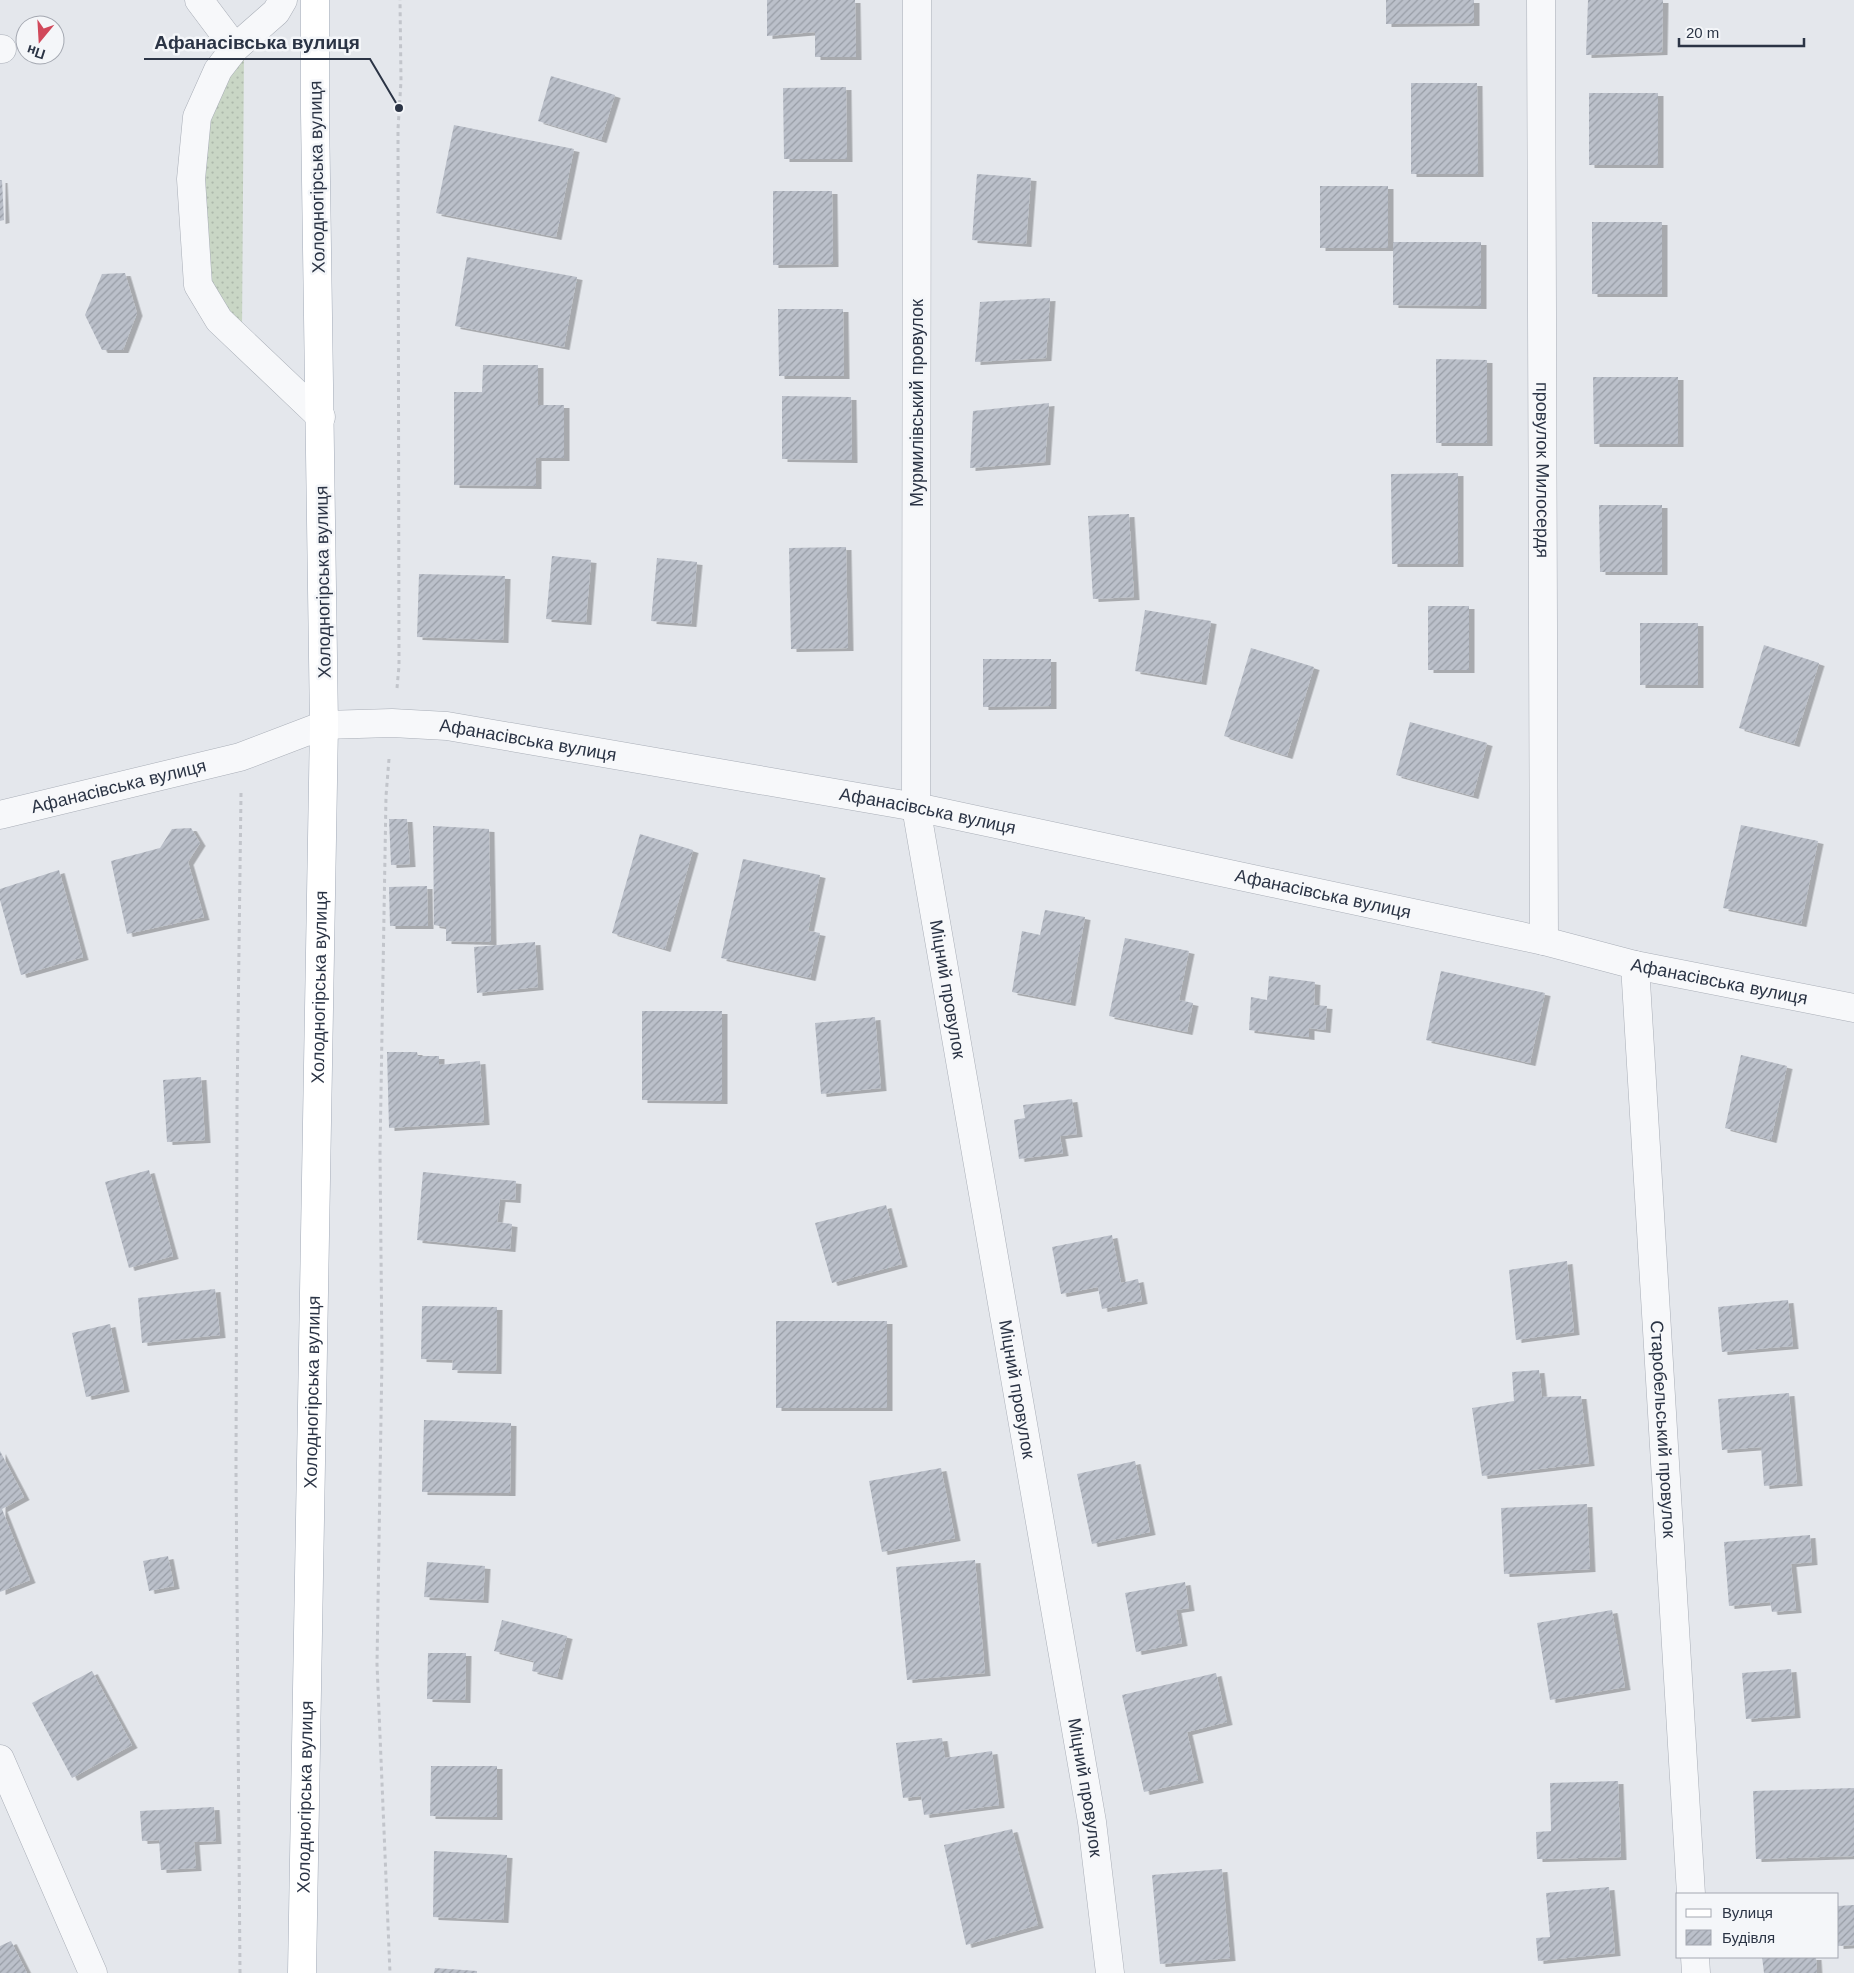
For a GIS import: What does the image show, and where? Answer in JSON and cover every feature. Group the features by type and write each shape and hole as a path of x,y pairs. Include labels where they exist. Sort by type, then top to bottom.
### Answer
{"main road":[{"name":"Холодногірська вулиця","path":"302,1973 324,726 315,0"}],"street":[{"path":"199,0 235,48"},
{"path":"283,0 276,12 235,48 218,70 197,117 191,179 198,285 219,320 320,417"},
{"name":"Мурмилівський провулок","path":"916,807 918,0"},
{"name":"провулок Милосердя","path":"1540,0 1544,940"},
{"name":"Афанасівська вулиця","path":"0,815 240,757 324,726 392,724 446,726 916,807 1544,940 1635,965 1854,1008"},
{"name":"Міцний провулок","path":"916,807 1092,1822 1110,1973"},
{"name":"Старобельський провулок","path":"1635,965 1691,1893"},
{"path":"0,1759 93,1973"},
{"path":"1695,1958 1696,1973"}],"path":[{"path":"390,1973 377,1664 382,1357 382,1082 386,796 399,666 398,129 401,81 400,0"},
{"path":"240,757 236,1461 240,1973"}],"green space":[{"path":"244,51 242,332 199,281 197,123"}],"building":[{"path":"767,0 855,0 856,57 815,57 815,32 767,36"},
{"path":"1386,0 1474,0 1474,23 1386,24"},
{"path":"1588,0 1663,0 1662,52 1586,55"},
{"path":"551,76 615,95 601,140 538,121"},
{"path":"1411,83 1477,83 1478,174 1411,174"},
{"path":"846,87 847,159 784,159 783,88"},
{"path":"1589,93 1658,93 1658,165 1589,165"},
{"path":"454,125 574,149 556,237 436,213"},
{"path":"977,174 1031,178 1026,244 972,240"},
{"path":"0,180 2,180 4,220 0,221"},
{"path":"1320,186 1388,186 1388,248 1320,248"},
{"path":"773,191 832,191 833,264 773,265"},
{"path":"1592,222 1662,222 1662,294 1592,294"},
{"path":"1393,242 1481,242 1481,306 1393,305"},
{"path":"467,257 577,277 564,347 455,326"},
{"path":"125,273 137,313 123,350 102,350 85,315 102,274"},
{"path":"1050,298 1046,358 975,362 980,302"},
{"path":"778,309 843,309 844,376 779,376"},
{"path":"1436,359 1487,360 1487,443 1436,443"},
{"path":"483,365 538,365 538,405 564,405 564,458 536,458 536,486 454,485 454,392 482,392"},
{"path":"1593,377 1678,377 1678,444 1594,444"},
{"path":"782,396 851,397 852,460 782,459"},
{"path":"1049,403 1045,462 970,468 973,411"},
{"path":"1458,473 1458,564 1392,564 1391,474"},
{"path":"1599,505 1662,505 1662,572 1600,572"},
{"path":"1129,514 1134,597 1093,599 1088,516"},
{"path":"846,547 848,648 791,649 789,548"},
{"path":"552,556 591,560 586,622 546,619"},
{"path":"657,558 697,562 691,624 651,621"},
{"path":"419,574 505,576 503,640 417,637"},
{"path":"1428,606 1469,606 1469,670 1428,670"},
{"path":"1145,610 1211,621 1201,682 1135,671"},
{"path":"1640,623 1698,623 1698,685 1640,685"},
{"path":"1764,645 1819,663 1794,744 1739,728"},
{"path":"1251,648 1314,667 1287,756 1224,736"},
{"path":"983,659 1051,659 1051,706 983,707"},
{"path":"1410,722 1487,743 1473,796 1396,775"},
{"path":"389,819 407,819 410,864 391,865"},
{"path":"1741,825 1818,841 1801,924 1723,908"},
{"path":"433,826 489,829 491,942 446,941 446,927 434,925"},
{"path":"191,828 200,843 188,862 204,917 127,934 111,861 160,848 172,829"},
{"path":"640,834 693,850 665,949 612,933"},
{"path":"743,859 820,875 808,931 820,933 810,978 721,958"},
{"path":"59,870 83,957 21,975 0,900 0,889"},
{"path":"427,886 428,926 390,926 389,887"},
{"path":"1045,910 1085,917 1070,1003 1012,992 1022,931 1040,935"},
{"path":"1125,938 1189,951 1179,1000 1193,1003 1187,1032 1109,1016"},
{"path":"535,942 538,987 477,993 474,947"},
{"path":"1441,971 1545,993 1530,1063 1426,1040"},
{"path":"1269,976 1315,982 1314,1005 1327,1006 1325,1030 1309,1028 1309,1037 1249,1030 1251,997 1267,1000"},
{"path":"642,1011 722,1011 722,1101 642,1100"},
{"path":"875,1017 881,1088 821,1094 815,1023"},
{"path":"387,1052 417,1052 418,1056 439,1056 439,1065 480,1061 484,1122 389,1128"},
{"path":"1741,1055 1787,1066 1771,1140 1725,1128"},
{"path":"201,1077 205,1140 167,1142 163,1080"},
{"path":"1072,1099 1077,1134 1060,1136 1063,1153 1019,1159 1014,1120 1025,1118 1023,1105"},
{"path":"149,1170 173,1256 129,1268 105,1182"},
{"path":"423,1172 516,1181 515,1200 500,1199 497,1222 512,1224 510,1249 417,1240"},
{"path":"886,1205 902,1264 832,1283 815,1223"},
{"path":"1112,1235 1121,1283 1138,1279 1142,1301 1102,1309 1098,1287 1061,1294 1052,1247"},
{"path":"1567,1261 1574,1332 1516,1340 1509,1270"},
{"path":"215,1289 220,1335 142,1343 138,1298"},
{"path":"1788,1300 1793,1346 1722,1352 1718,1307"},
{"path":"422,1306 497,1307 496,1371 452,1370 453,1360 421,1359"},
{"path":"776,1321 887,1321 887,1408 776,1408"},
{"path":"110,1324 124,1389 86,1397 72,1333"},
{"path":"1539,1370 1542,1397 1581,1396 1589,1463 1482,1476 1472,1408 1514,1401 1512,1372"},
{"path":"1789,1393 1797,1483 1764,1486 1761,1447 1722,1450 1718,1399"},
{"path":"424,1420 511,1423 510,1493 422,1492"},
{"path":"0,1451 24,1497 2,1509 30,1580 0,1592"},
{"path":"1135,1461 1150,1532 1092,1544 1077,1474"},
{"path":"941,1468 955,1538 882,1552 869,1481"},
{"path":"1587,1504 1590,1569 1504,1574 1501,1508"},
{"path":"1810,1535 1812,1562 1791,1564 1796,1610 1772,1612 1770,1602 1729,1606 1724,1542"},
{"path":"168,1556 174,1586 149,1591 143,1561"},
{"path":"975,1560 985,1673 907,1680 896,1567"},
{"path":"427,1562 485,1566 483,1600 424,1597"},
{"path":"1185,1582 1189,1608 1176,1610 1182,1643 1136,1652 1125,1593"},
{"path":"1612,1610 1625,1687 1550,1700 1537,1623"},
{"path":"502,1620 567,1636 557,1677 532,1671 534,1661 494,1651"},
{"path":"428,1653 466,1653 465,1700 427,1699"},
{"path":"1791,1669 1795,1715 1746,1719 1742,1673"},
{"path":"92,1671 132,1745 72,1778 32,1703"},
{"path":"1216,1673 1227,1722 1187,1732 1198,1780 1144,1792 1122,1695"},
{"path":"942,1738 945,1758 992,1751 999,1805 924,1815 921,1796 903,1798 896,1743"},
{"path":"431,1766 497,1766 497,1817 430,1816"},
{"path":"1618,1781 1621,1857 1537,1859 1536,1832 1551,1831 1550,1783"},
{"path":"1854,1788 1854,1856 1756,1859 1753,1791"},
{"path":"214,1807 216,1841 194,1842 196,1868 161,1870 159,1840 142,1841 140,1811"},
{"path":"1012,1829 1038,1925 966,1945 944,1845"},
{"path":"434,1851 507,1855 503,1920 433,1917"},
{"path":"1222,1869 1230,1958 1160,1964 1152,1875"},
{"path":"1609,1887 1615,1953 1538,1961 1536,1938 1550,1937 1546,1893"},
{"path":"1854,1905 1854,1945 1839,1946 1839,1906"},
{"path":"11,1941 27,1973 0,1973 0,1946"},
{"path":"1762,1958 1816,1958 1817,1973 1764,1973"},
{"path":"435,1968 477,1971 477,1973 434,1973"}],"place":[{"name":"Афанасівська вулиця","path":"399,108"}]}
